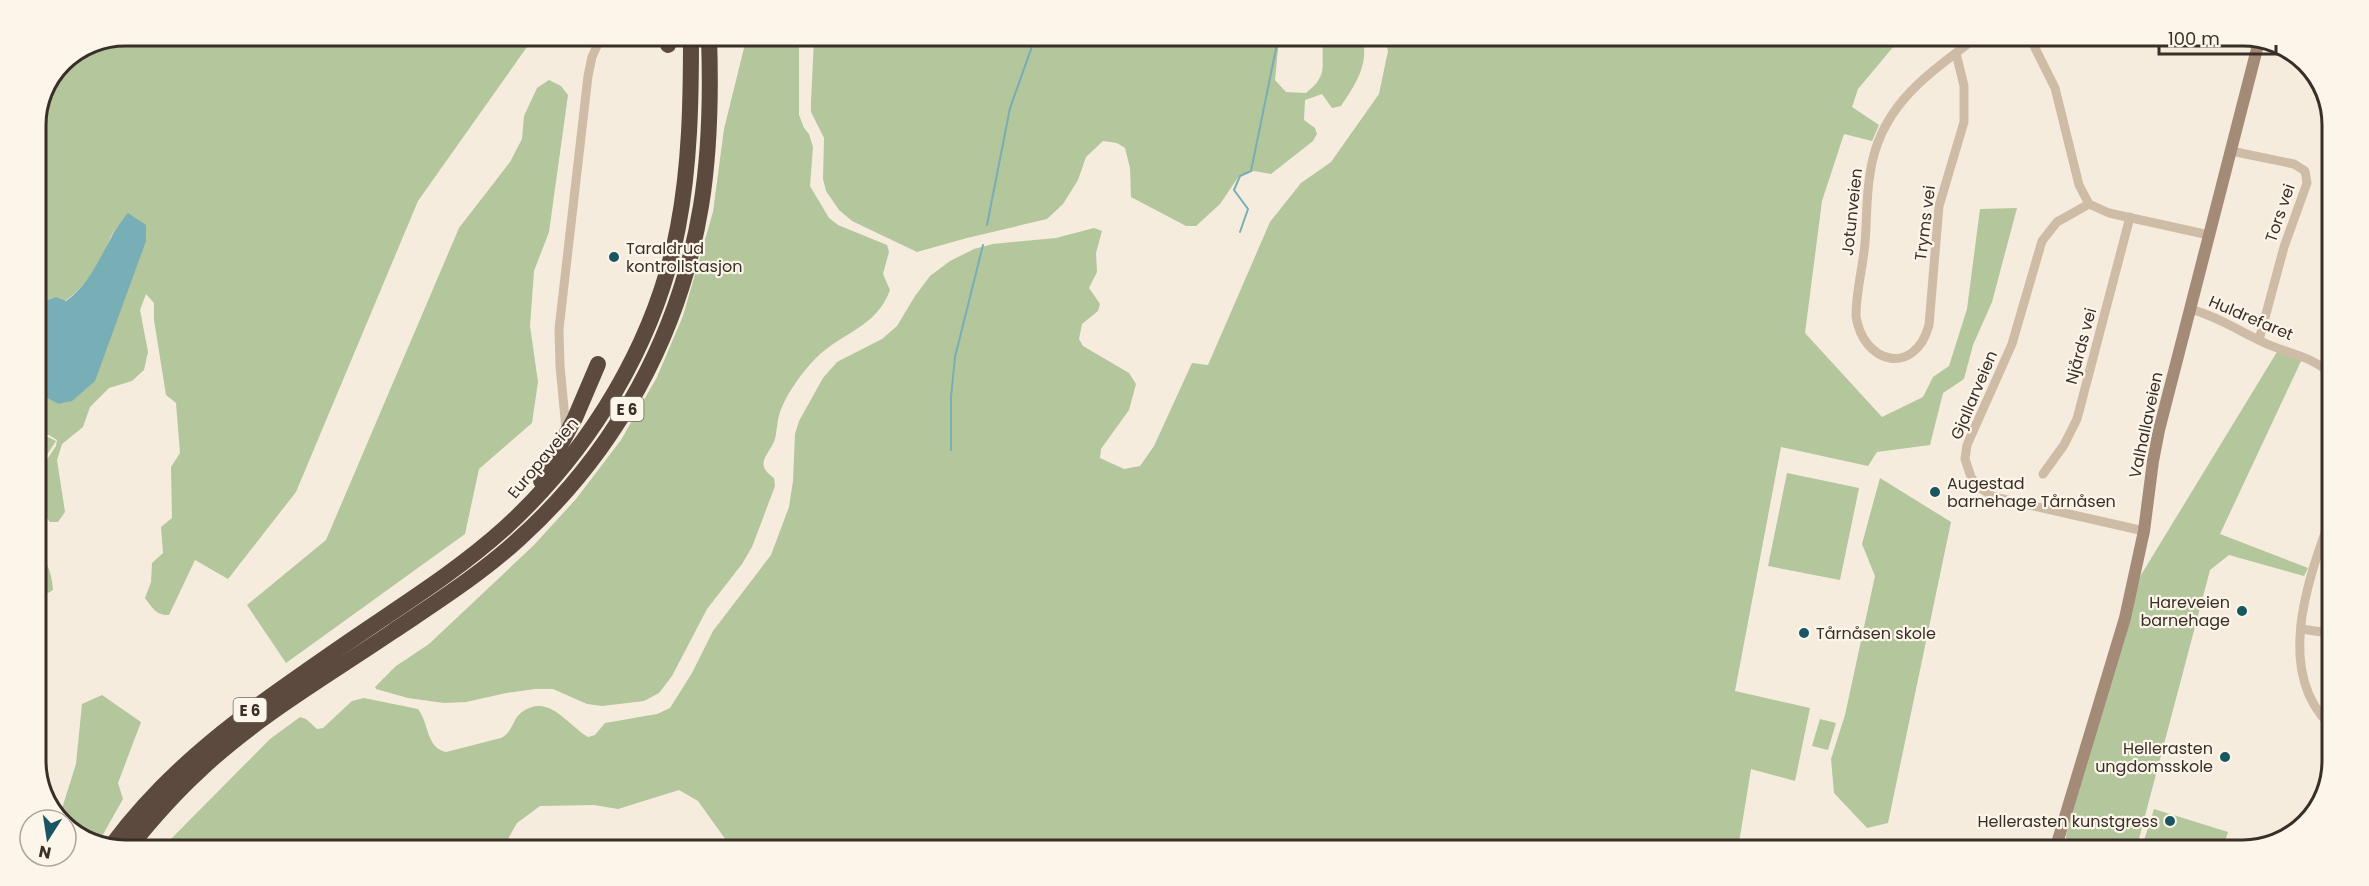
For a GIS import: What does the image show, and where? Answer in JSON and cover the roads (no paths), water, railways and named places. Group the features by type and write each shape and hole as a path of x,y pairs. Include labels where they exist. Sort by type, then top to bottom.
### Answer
{"highway":[{"name":"Europaveien","path":"117,839 148,801 192,757 256,706 469,557 504,529 572,456 601,416 629,368 655,309 678,229 686,172 691,46"},
{"name":"E 6","path":"135,840 179,790 222,751 474,575 510,547 558,501 612,433 662,341 689,261 705,175 710,113 710,46"},
{"name":"E 6","path":"526,508 567,435 598,364"}],"street":[{"path":"567,435 559,329 588,76 597,46"},
{"name":"Jotunveien","path":"1874,350 1860,330 1856,310 1870,172 1875,150 1891,115 1905,97 1924,77 1965,46"},
{"path":"2034,46 2055,88 2079,185 2089,204 2095,209 2209,235"},
{"name":"Valhallaveien","path":"2058,840 2120,636 2144,531 2154,452 2257,48"},
{"name":"Tryms vei","path":"1874,350 1888,358 1905,358 1915,351 1923,340 1929,324 1939,206 1965,122 1964,86 1956,53"},
{"name":"Tors vei","path":"2232,150 2294,164 2303,169 2307,177 2305,190 2284,247 2259,340"},
{"name":"Gjallarveien","path":"2089,204 2057,222 2042,241 2015,335 1968,442 1965,459 1974,482 1994,496 2144,531"},
{"name":"Njårds vei","path":"2043,474 2064,445 2077,419 2130,218"},
{"name":"Huldrefaret","path":"2190,309 2206,314 2259,340 2306,357 2322,367"},
{"path":"2322,542 2308,582 2301,629 2304,682 2314,706 2322,716"},
{"path":"2301,629 2322,632"}],"water":[{"path":"128,213 146,225 146,241 95,381 72,401 58,404 47,398 47,300 56,297 66,301 77,292 93,271"}],"waterway":[{"path":"987,225 1010,108 1032,46"},
{"path":"1240,232 1248,209 1234,190 1240,176 1251,171 1277,46"},
{"path":"951,450 951,397 955,357 983,245"}],"place":[{"name":"Taraldrud kontrollstasjon","path":"614,257"},
{"name":"Augestad barnehage Tårnåsen","path":"1935,492"},
{"name":"Hareveien barnehage","path":"2242,611"},
{"name":"Tårnåsen skole","path":"1804,633"},
{"name":"Hellerasten ungdomsskole","path":"2225,757"},
{"name":"Hellerasten kunstgress","path":"2170,821"}]}
